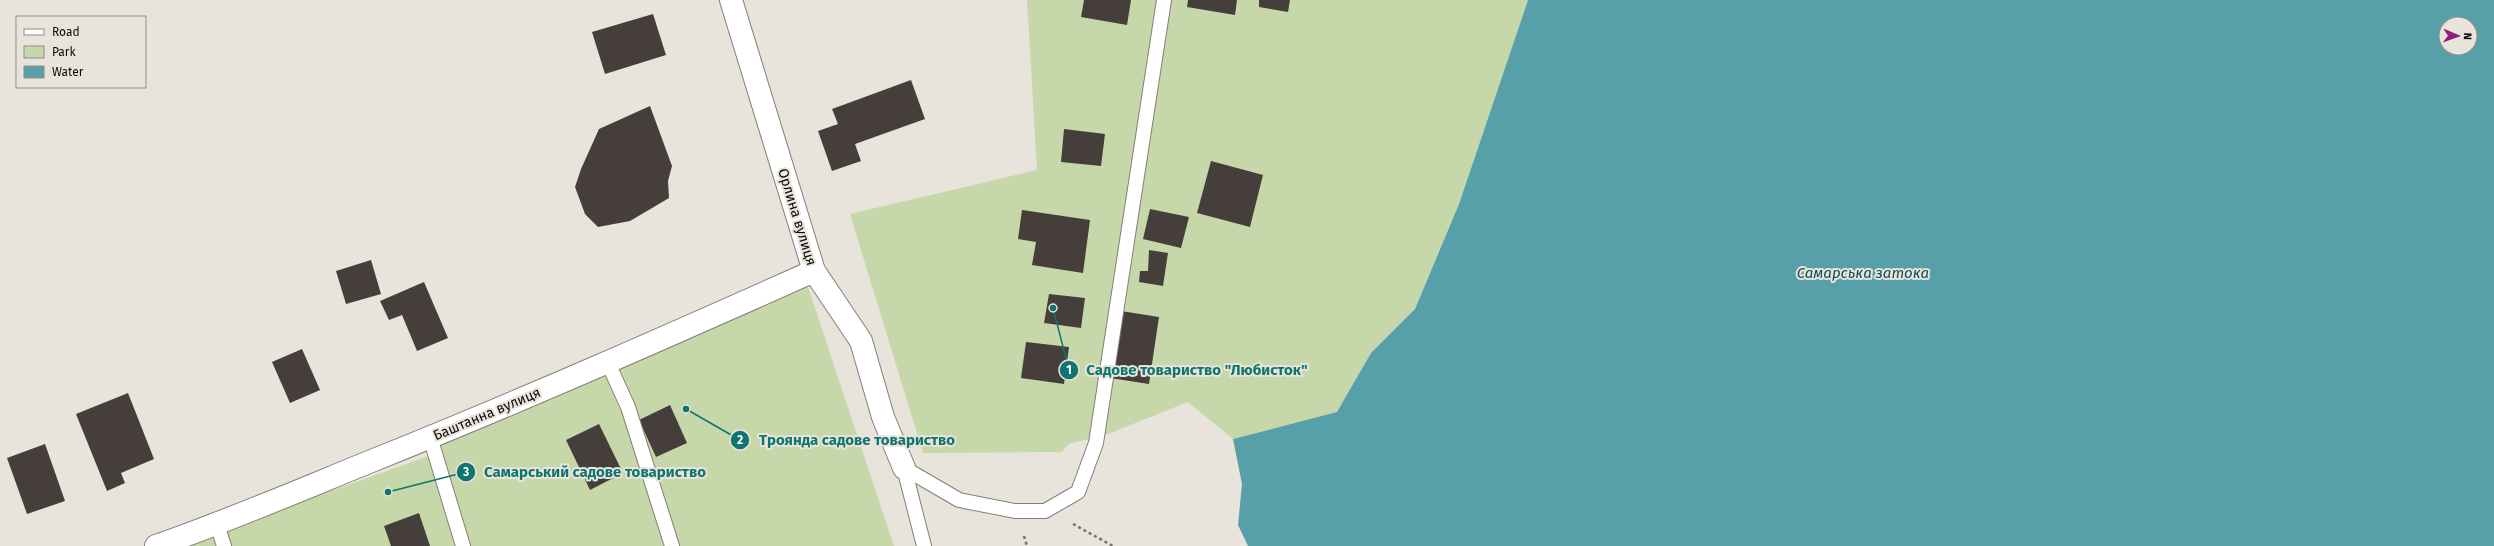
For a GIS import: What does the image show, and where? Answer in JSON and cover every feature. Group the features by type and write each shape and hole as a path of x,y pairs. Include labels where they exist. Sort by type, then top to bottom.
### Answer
{"street":[{"name":"Орлина вулиця","path":"731,0 814,271 861,341 883,417 904,468"},
{"name":"Баштанна вулиця","path":"156,546 217,524 430,438 608,363 814,271"}],"lane":[{"path":"904,468 959,500 1014,511 1045,511 1078,492 1096,443 1164,0"},
{"path":"608,363 628,407 672,546"},
{"path":"430,438 463,546"},
{"path":"904,468 924,546"},
{"path":"217,524 224,546"}],"path":[{"path":"1045,511 1113,546"}],"green space":[{"path":"1027,0 1528,0 1459,204 1415,309 1371,353 1337,413 1233,439 1188,402 1108,434 1069,444 1062,452 923,453 850,214 1037,170"},
{"path":"806,281 894,546 469,546 437,447"},
{"path":"434,454 465,546 189,546 225,529"}],"water":[{"name":"Самарська затока","path":"1528,0 2494,0 2494,546 1248,546 1238,525 1242,484 1233,439 1337,412 1371,353 1415,309 1459,204"}],"building":[{"path":"1084,0 1131,0 1127,25 1081,17"},
{"path":"1188,0 1237,0 1235,15 1187,7"},
{"path":"1259,0 1290,0 1288,12 1259,7"},
{"path":"653,14 666,55 605,74 592,32"},
{"path":"911,80 925,119 855,144 861,161 832,171 818,131 838,124 832,109"},
{"path":"650,106 672,166 668,181 669,198 630,221 598,227 585,214 575,187 581,169 599,129"},
{"path":"1064,129 1105,134 1101,166 1061,162"},
{"path":"1211,161 1263,175 1250,227 1197,213"},
{"path":"1150,209 1189,217 1181,248 1143,239"},
{"path":"1022,210 1090,220 1083,273 1032,265 1036,242 1018,239"},
{"path":"1149,250 1168,253 1163,286 1139,282 1140,271 1148,271"},
{"path":"371,260 381,294 346,304 336,271"},
{"path":"424,282 448,338 417,351 402,315 389,320 380,301"},
{"path":"1049,294 1085,298 1081,328 1044,323"},
{"path":"1121,311 1159,317 1149,384 1110,378"},
{"path":"1026,342 1069,347 1064,384 1021,378"},
{"path":"302,349 320,390 290,403 272,362"},
{"path":"128,393 154,459 121,473 125,483 107,491 76,414"},
{"path":"670,405 687,443 656,457 639,420"},
{"path":"599,424 623,473 590,490 566,440"},
{"path":"45,444 65,501 27,514 7,458"},
{"path":"419,513 430,546 391,546 384,526"}],"place":[{"name":"Садове товариство \"Любисток\"","path":"1053,308"},
{"name":"Троянда садове товариство","path":"686,409"},
{"name":"Самарський садове товариство","path":"388,492"}]}
